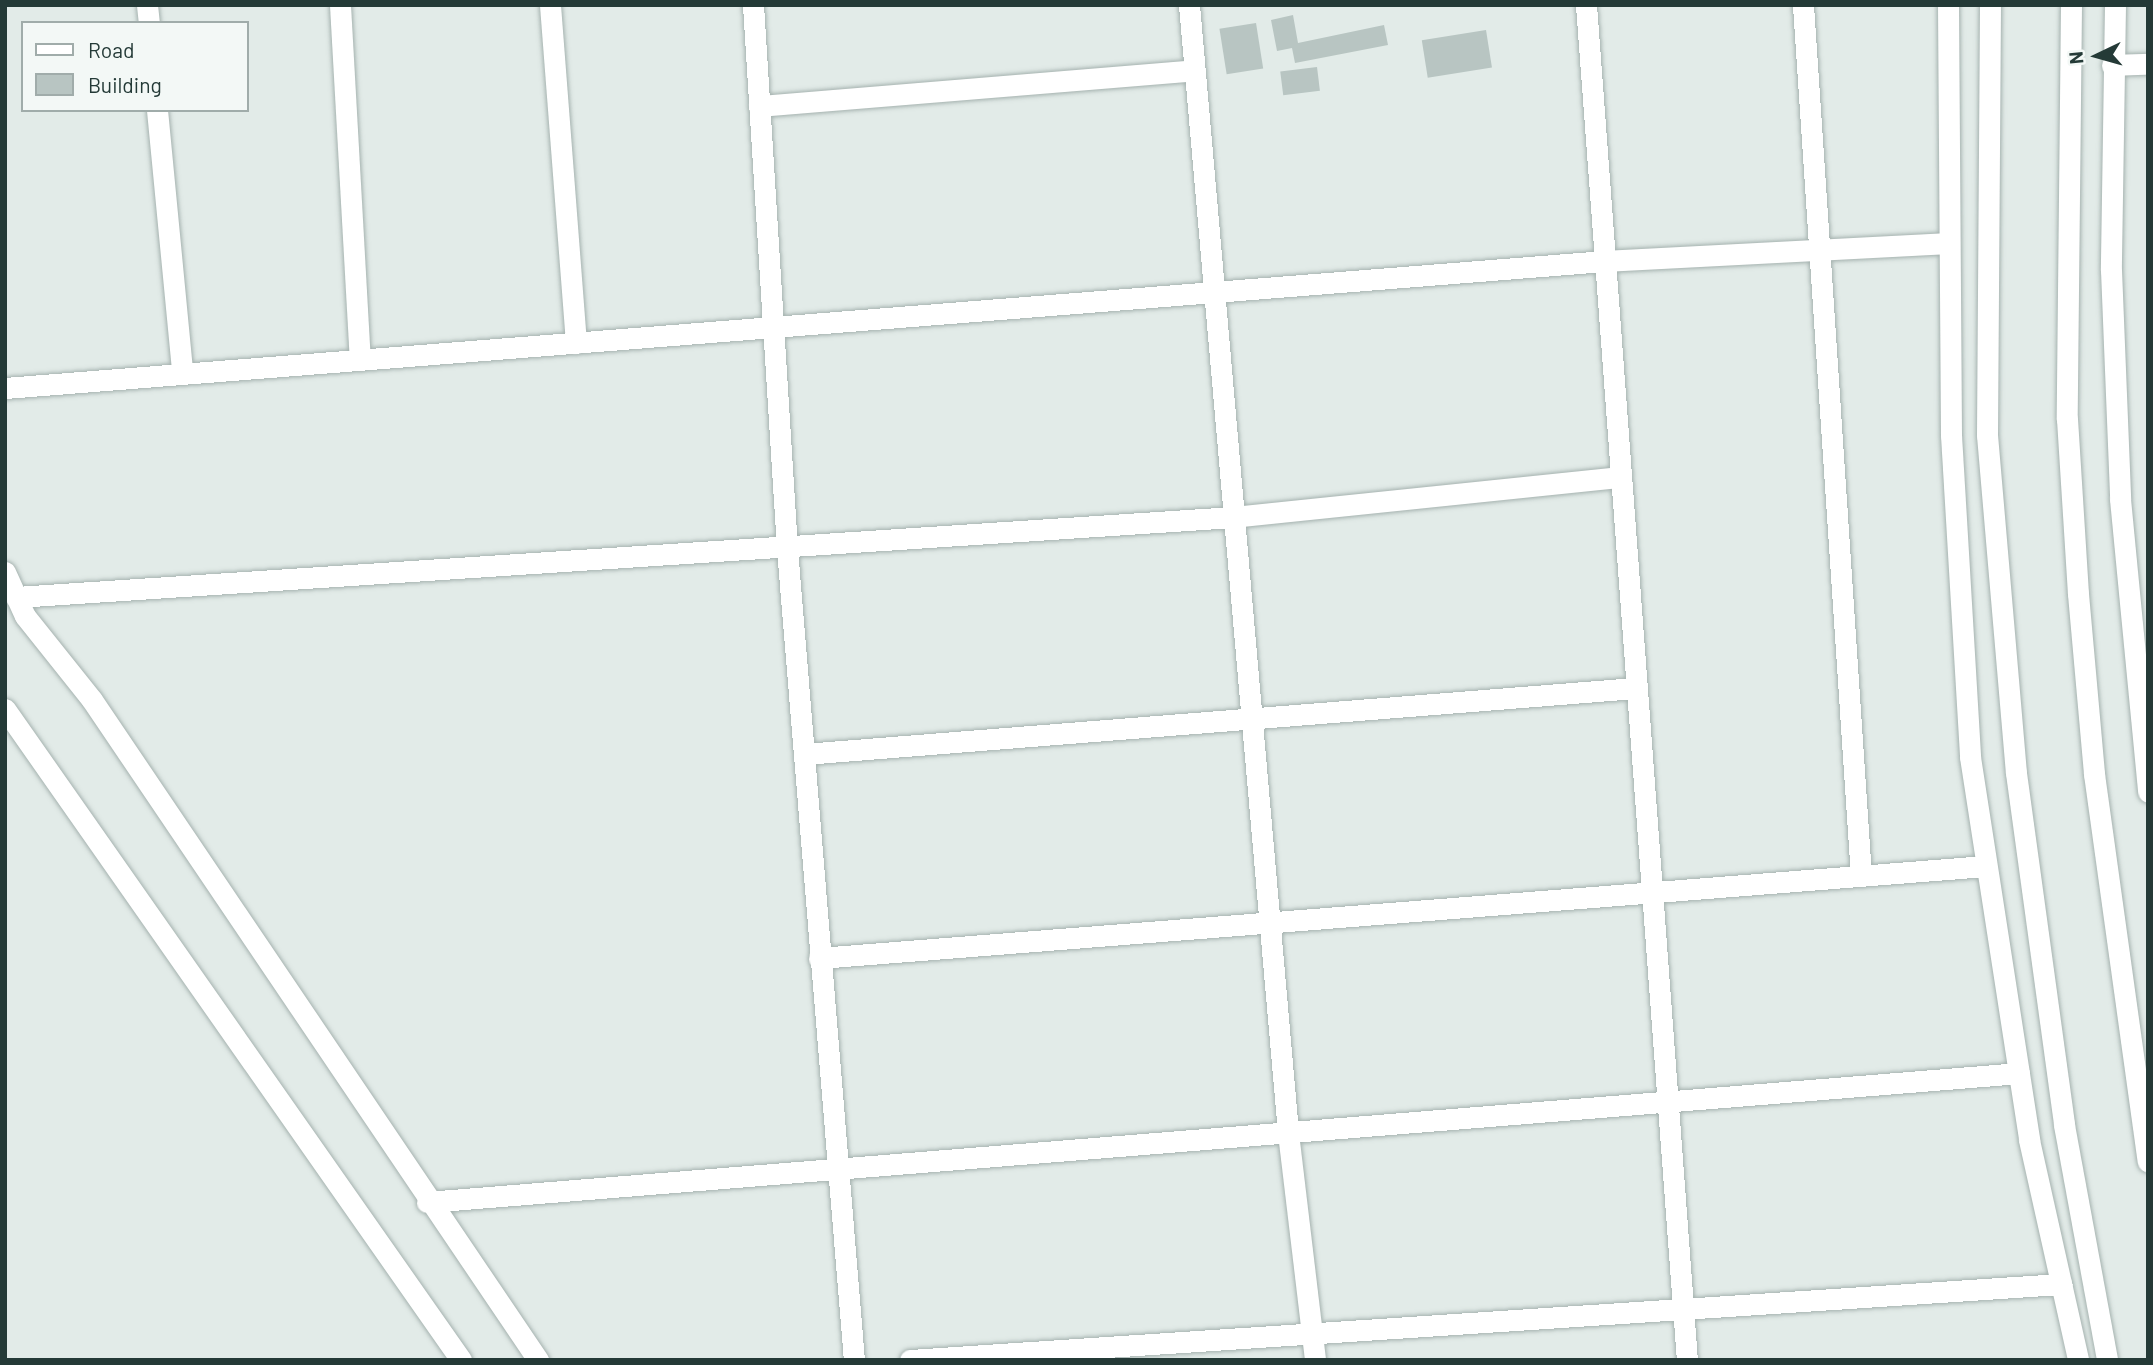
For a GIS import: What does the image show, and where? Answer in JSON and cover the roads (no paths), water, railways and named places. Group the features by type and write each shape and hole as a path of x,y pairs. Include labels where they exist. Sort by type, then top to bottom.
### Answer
{"street":[{"path":"340,5 360,359"},
{"path":"550,5 576,343"},
{"path":"753,5 786,549 854,1360"},
{"path":"1189,5 1212,296 1288,1133 1315,1360"},
{"path":"1587,5 1635,688 1687,1360"},
{"path":"1803,5 1861,875"},
{"path":"1948,5 1951,435 1970,757 2019,1073 2078,1360"},
{"path":"1990,5 1988,449 2018,787 2064,1125 2107,1360"},
{"path":"2071,5 2067,419 2078,594 2094,774 2148,1161"},
{"path":"2115,5 2112,65 2120,499 2148,792"},
{"path":"2112,65 2148,64"},
{"path":"759,106 1194,70"},
{"path":"157,112 182,372"},
{"path":"5,388 182,372 1212,296 1604,261 1949,243"},
{"path":"16,597 786,549 1232,517 1620,478"},
{"path":"5,572 16,597 266,956 427,1202 538,1360"},
{"path":"804,754 1635,688"},
{"path":"5,709 461,1360"},
{"path":"819,958 1269,925 1651,889 1986,866"},
{"path":"427,1202 2019,1073"},
{"path":"910,1360 2061,1284"}]}
